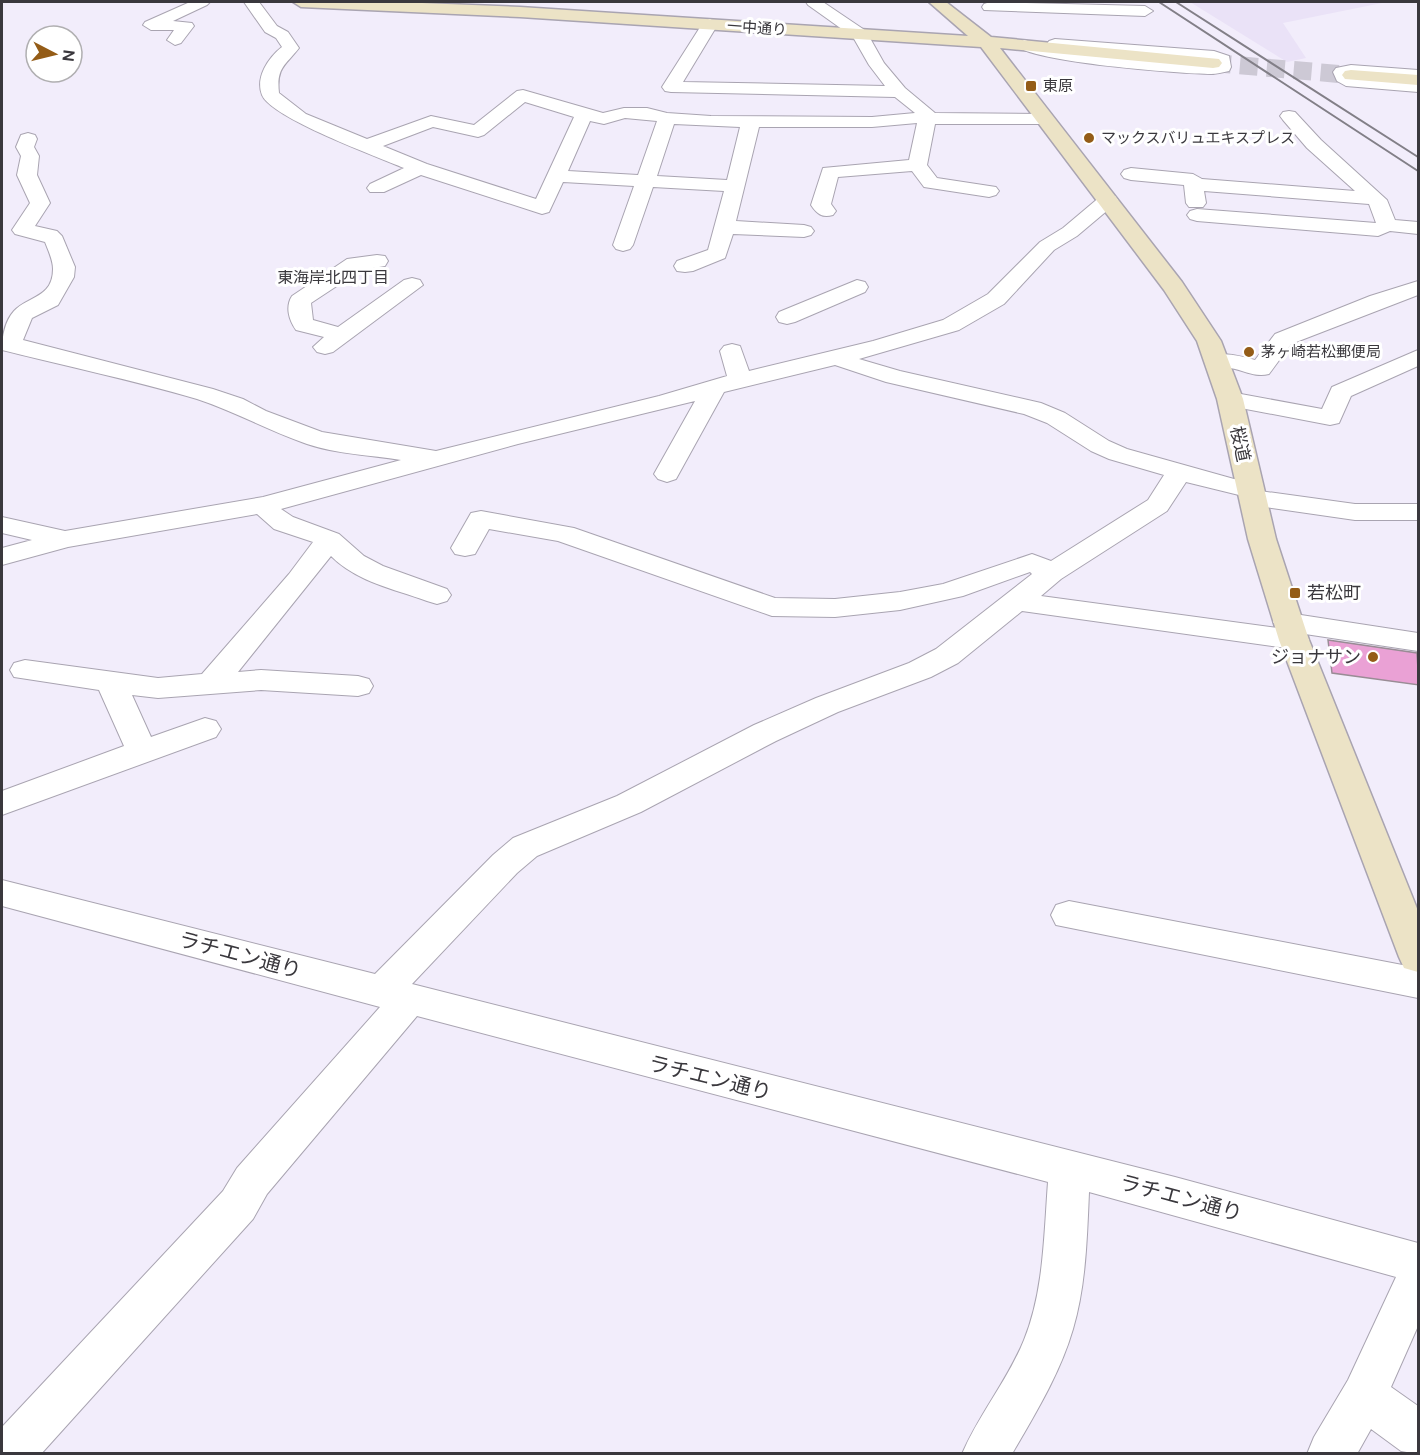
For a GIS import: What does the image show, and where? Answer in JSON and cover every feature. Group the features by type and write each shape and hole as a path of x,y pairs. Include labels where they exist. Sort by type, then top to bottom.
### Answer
{"street":[{"path":"176,40 186,26 151,25 202,2"},
{"path":"251,2 271,29 282,35 291,48 279,58 269,77 271,95 300,118 420,168 542,208 584,114"},
{"name":"一中通り","path":"301,2 470,9 1005,43 1213,63"},
{"path":"813,2 860,34 877,65 898,92 926,113 927,119 917,165"},
{"name":"桜道","path":"937,2 957,18 1005,43 1043,119 1108,200 1195,316 1218,361 1230,399 1250,493 1291,631 1419,957"},
{"path":"957,18 986,18 990,4 1145,11"},
{"path":"710,24 671,87 898,92"},
{"path":"1039,42 1214,56 1222,60 1223,67 1213,69 1139,64 1038,51 1005,43 1039,42"},
{"path":"1419,75 1351,70 1342,72 1343,77 1352,82 1419,87"},
{"path":"1351,75 1419,80"},
{"path":"715,88 717,120"},
{"path":"369,146 431,122 478,131 523,95 604,118 624,113 647,113 668,118 711,122 717,120 872,122 927,119 1043,119"},
{"path":"1289,116 1314,144 1380,204 1387,225"},
{"path":"622,245 668,118"},
{"path":"685,266 718,254 751,121"},
{"path":"28,139 25,147 30,156 27,175 40,203 22,230 50,235 55,240 64,267 63,277 50,300 23,314 5,344 42,351 224,401 317,439 440,459"},
{"path":"917,165 936,191 989,191"},
{"path":"826,211 821,205 830,172 917,165"},
{"path":"377,188 420,168"},
{"path":"1131,174 1193,180 1198,222 1378,230 1387,225 1419,228"},
{"path":"556,176 735,186"},
{"path":"1195,184 1374,199"},
{"path":"2,557 65,539 265,505 740,380 840,357 951,325 996,299 1047,246 1070,232 1108,200"},
{"path":"724,227 804,231"},
{"path":"342,335 304,325 300,317 300,301 355,264 377,261"},
{"path":"322,350 412,285"},
{"path":"787,317 855,286"},
{"path":"1218,361 1230,361 1261,369 1283,339 1378,301 1419,288"},
{"path":"732,351 740,380"},
{"path":"840,357 846,362 894,377 1032,408 1056,418 1100,446 1118,454 1250,493 1338,512 1381,514 1419,512"},
{"path":"1230,399 1330,418 1341,392 1419,357"},
{"path":"667,474 715,387"},
{"path":"12,1450 238,1205 252,1180 395,996 506,864 525,847 629,804 796,719 947,657 1051,573 1158,505 1179,472"},
{"path":"265,505 278,520 329,540 355,562 372,572 437,595"},
{"path":"465,548 481,519 537,528 564,534 772,607 799,609 878,603 939,593 1032,562 1051,573"},
{"path":"2,525 65,539"},
{"path":"210,685 299,580 329,540"},
{"path":"1015,601 1291,631 1419,642"},
{"path":"25,670 158,688 261,680 358,687"},
{"path":"111,682 142,751"},
{"path":"2,803 205,729"},
{"name":"ラチエン通り","path":"2,893 1070,1170 1419,1263"},
{"path":"1069,915 1419,983"},
{"path":"986,1454 1037,1364 1051,1329 1063,1264 1070,1170"},
{"path":"1331,1454 1364,1396 1419,1278"},
{"path":"1364,1396 1419,1434"}],"shaded area":[{"path":"1190,2 1387,2 1283,23 1306,58 1287,62"}],"building":[{"name":"ジョナサン","path":"1328,640 1417,653 1419,685 1332,673"}],"tunnel":[{"path":"1213,63 1351,75"}],"railway":[{"path":"1159,2 1418,171"},
{"path":"1176,2 1418,157"}],"place":[{"name":"東原","path":"1031,86"},
{"name":"マックスバリュエキスプレス","path":"1089,138"},
{"name":"茅ヶ崎若松郵便局","path":"1249,352"},
{"name":"若松町","path":"1295,593"},
{"name":"ジョナサン","path":"1373,657"}],"district":[{"name":"東海岸北四丁目","path":"333,277"}]}
